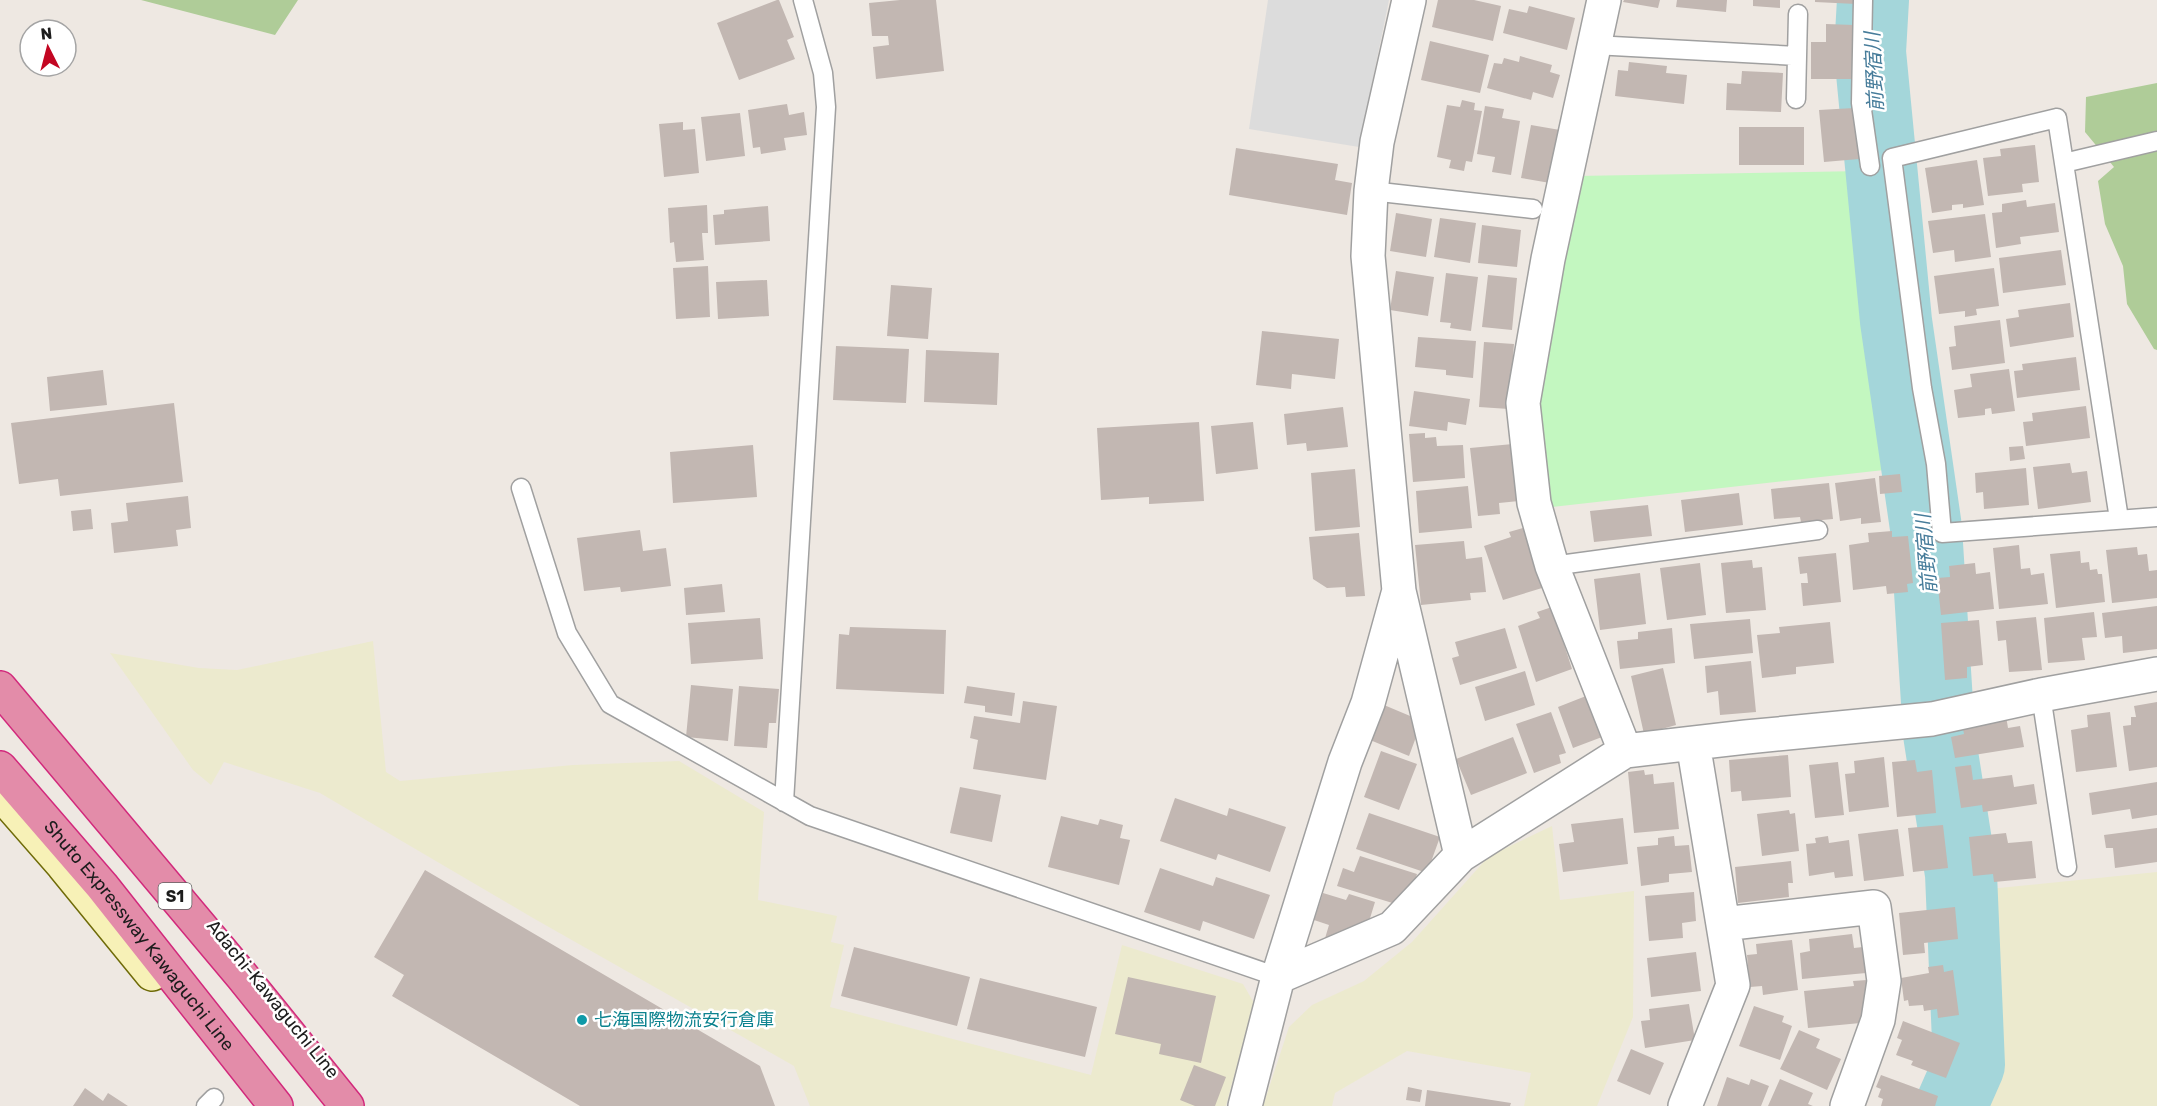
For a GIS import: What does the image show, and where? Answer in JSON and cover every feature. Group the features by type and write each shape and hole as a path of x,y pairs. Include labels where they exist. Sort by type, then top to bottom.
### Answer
{"highway":[{"name":"S1","path":"0,688 242,976 347,1106"},
{"name":"Shuto Expressway Kawaguchi Line","path":"0,768 102,885 276,1106"}],"main road":[{"name":"Adachi-Kawaguchi Line","path":"0,671 233,948 359,1106"},
{"path":"0,793 63,865 259,1106"}],"street":[{"path":"1409,0 1377,142 1371,191 1368,256 1399,591 1461,855"},
{"path":"1604,0 1548,259 1523,403 1534,503 1552,566 1625,751"},
{"path":"1245,1106 1278,976 1345,762 1368,703 1399,591"},
{"path":"1278,976 1392,928 1461,855 1625,751 1932,720 2041,695 2157,674"},
{"path":"1685,1106 1733,985 1693,743"},
{"path":"1723,924 1874,907 1884,981 1878,1020 1847,1106"}],"lane":[{"path":"784,802 825,107 823,73 803,0"},
{"path":"1863,0 1861,103 1870,166"},
{"path":"1796,99 1798,14"},
{"path":"1594,45 1797,56"},
{"path":"2119,519 2057,118 1892,158 1922,387 1936,464 1942,533 2157,517"},
{"path":"2064,164 2157,141"},
{"path":"1371,191 1533,209"},
{"path":"521,488 567,633 610,704 810,816 1278,976"},
{"path":"1552,566 1818,530"},
{"path":"2041,695 2067,867"}],"shaded area":[{"path":"1268,0 1389,0 1359,147 1249,129"},
{"path":"373,641 386,772 400,781 573,765 679,761 764,812 758,900 837,916 831,942 844,945 830,1007 1091,1075 1122,945 1243,984 1254,1003 1226,1106 810,1106 794,1066 533,918 320,793 224,762 211,785 193,770 110,653 199,668 237,670"},
{"path":"1552,826 1560,900 1634,891 1633,1017 1597,1106 1524,1106 1531,1073 1407,1051 1335,1093 1332,1106 1263,1106 1289,1027 1312,1005 1364,981 1412,942 1489,856"},
{"path":"2157,872 2157,1106 1962,1106 1982,1060 1979,890"}],"green space":[{"path":"141,0 298,0 275,35"},
{"path":"2157,83 2157,350 2154,349 2127,304 2123,266 2105,224 2098,181 2114,167 2085,132 2086,97"},
{"path":"1862,171 1878,175 1920,466 1552,507 1538,414 1576,176"}],"building":[{"path":"779,0 794,37 787,40 795,59 739,80 717,23"},
{"path":"936,0 944,71 876,79 873,47 889,45 888,36 872,36 869,3"},
{"path":"1438,0 1474,0 1501,6 1493,41 1432,27"},
{"path":"1624,0 1660,0 1658,8 1623,2"},
{"path":"1677,0 1727,0 1726,12 1676,7"},
{"path":"1753,0 1780,0 1780,8 1753,6"},
{"path":"1815,0 1856,0 1856,4 1815,2"},
{"path":"1529,6 1575,18 1567,50 1503,33 1509,9 1527,13"},
{"path":"1826,24 1854,25 1854,79 1811,79 1811,42 1826,42"},
{"path":"1430,41 1489,55 1480,93 1421,80"},
{"path":"1520,56 1552,65 1550,72 1560,75 1553,98 1533,92 1531,100 1487,88 1494,63 1502,64 1504,58 1519,62"},
{"path":"1629,62 1667,66 1666,73 1687,75 1684,104 1615,96 1618,70 1628,71"},
{"path":"1742,71 1783,73 1781,112 1726,110 1727,83 1741,84"},
{"path":"1462,100 1475,103 1474,110 1482,111 1472,162 1466,161 1464,171 1449,168 1451,160 1437,157 1447,105 1460,107"},
{"path":"787,104 789,115 804,112 807,135 784,138 786,150 761,154 760,147 753,148 748,110"},
{"path":"1485,106 1504,109 1502,118 1520,121 1511,175 1492,172 1495,157 1477,154"},
{"path":"1854,108 1859,159 1824,162 1819,110"},
{"path":"740,113 745,156 706,161 701,117"},
{"path":"683,122 683,130 695,129 699,173 664,177 659,124"},
{"path":"1531,125 1560,130 1550,183 1521,178"},
{"path":"1739,127 1804,127 1804,165 1739,165"},
{"path":"2035,145 2039,182 2022,184 2023,192 1988,196 1983,158 2001,156 2000,149"},
{"path":"1236,148 1338,164 1335,180 1352,183 1347,215 1229,195"},
{"path":"1977,160 1984,205 1963,208 1963,204 1952,205 1952,210 1932,213 1925,168"},
{"path":"2026,200 2027,207 2055,203 2059,232 2020,237 2021,244 1996,248 1992,213 2002,212 2002,204"},
{"path":"707,205 708,233 702,233 704,260 676,262 674,242 670,243 668,208"},
{"path":"768,206 770,241 715,245 713,215 724,214 724,210"},
{"path":"1396,213 1432,219 1426,257 1390,251"},
{"path":"1985,214 1991,257 1955,262 1954,250 1933,253 1928,221"},
{"path":"1440,218 1476,223 1470,263 1434,257"},
{"path":"1482,225 1521,230 1517,267 1478,263"},
{"path":"2061,250 2066,285 2003,293 1999,258"},
{"path":"708,266 710,317 676,319 673,268"},
{"path":"1994,268 1999,306 1976,309 1977,315 1965,317 1965,311 1939,314 1934,276"},
{"path":"1396,271 1434,277 1428,316 1390,310"},
{"path":"1446,273 1478,277 1471,331 1450,328 1451,323 1440,322"},
{"path":"1488,275 1517,278 1512,330 1482,327"},
{"path":"767,280 769,316 718,319 716,282"},
{"path":"891,285 932,288 928,339 887,336"},
{"path":"2070,303 2074,337 2010,347 2006,319 2019,317 2018,310"},
{"path":"2000,320 2005,363 1952,370 1949,347 1956,346 1954,326"},
{"path":"1262,331 1339,339 1335,379 1292,374 1291,389 1256,385"},
{"path":"1418,337 1476,341 1473,378 1446,375 1446,370 1415,367"},
{"path":"1484,342 1514,344 1509,409 1479,407"},
{"path":"836,346 909,349 906,403 833,400"},
{"path":"926,350 999,353 997,405 924,402"},
{"path":"2076,357 2080,390 2017,398 2014,371 2023,370 2022,364"},
{"path":"2009,369 2015,411 1992,414 1991,408 1985,409 1985,415 1958,418 1954,390 1972,387 1970,374"},
{"path":"103,370 107,405 50,411 47,377"},
{"path":"1414,391 1470,399 1466,425 1448,422 1447,431 1409,426"},
{"path":"174,403 183,482 60,496 58,479 19,484 11,423"},
{"path":"2086,406 2090,438 2026,446 2023,422 2033,421 2032,413"},
{"path":"1343,407 1348,447 1307,451 1306,443 1287,445 1284,414"},
{"path":"1199,422 1204,501 1149,504 1149,497 1101,500 1097,428"},
{"path":"1253,422 1258,469 1216,474 1211,426"},
{"path":"1425,433 1425,438 1436,437 1437,446 1463,445 1465,478 1413,482 1409,434"},
{"path":"1513,444 1519,501 1499,503 1500,514 1478,516 1470,448"},
{"path":"753,445 757,497 673,503 670,452"},
{"path":"2023,446 2025,459 2010,461 2009,447"},
{"path":"2070,463 2072,473 2087,471 2091,502 2038,509 2033,467"},
{"path":"2026,468 2029,505 1984,509 1983,492 1976,493 1975,473"},
{"path":"1355,469 1360,527 1315,531 1311,473"},
{"path":"1900,474 1902,492 1880,494 1879,476"},
{"path":"1875,478 1881,522 1861,524 1861,518 1840,521 1835,483"},
{"path":"1829,483 1833,519 1801,522 1800,517 1774,519 1771,489"},
{"path":"1468,486 1472,528 1419,533 1416,491"},
{"path":"1739,493 1743,525 1685,532 1681,500"},
{"path":"188,496 191,528 176,530 178,546 114,553 111,523 128,521 126,503"},
{"path":"1648,505 1652,536 1594,542 1590,511"},
{"path":"91,509 93,529 73,531 71,511"},
{"path":"1523,528 1542,588 1503,600 1484,546 1511,537 1509,532"},
{"path":"640,530 643,551 666,548 671,586 621,592 620,587 584,591 577,538"},
{"path":"1892,531 1892,537 1908,536 1913,583 1907,584 1908,592 1887,594 1886,586 1853,590 1849,545 1869,542 1868,533"},
{"path":"1359,533 1365,596 1346,597 1345,587 1327,588 1313,579 1309,537"},
{"path":"1464,541 1466,559 1482,557 1486,592 1470,593 1471,600 1421,605 1415,545"},
{"path":"2019,545 2021,569 2030,568 2031,575 2044,573 2048,604 1999,609 1993,548"},
{"path":"2137,547 2138,555 2147,554 2149,571 2157,570 2157,598 2112,603 2106,550"},
{"path":"2080,551 2081,563 2089,562 2090,570 2097,569 2098,574 2102,574 2105,602 2056,608 2050,554"},
{"path":"1836,553 1841,602 1803,606 1801,583 1808,583 1807,573 1800,574 1798,557"},
{"path":"1752,560 1753,568 1762,567 1766,610 1726,613 1721,563"},
{"path":"1700,563 1706,615 1667,620 1660,568"},
{"path":"1975,563 1976,574 1990,572 1994,609 1941,615 1937,578 1950,577 1949,566"},
{"path":"1640,573 1646,624 1600,630 1594,579"},
{"path":"722,584 725,612 686,615 684,588"},
{"path":"2157,606 2157,649 2123,653 2122,636 2105,638 2102,613"},
{"path":"1552,607 1572,669 1536,682 1518,626 1540,618 1537,612"},
{"path":"2094,612 2097,637 2082,638 2085,660 2048,663 2044,618"},
{"path":"2036,617 2042,670 2009,672 2006,640 1998,641 1996,621"},
{"path":"760,618 763,659 691,664 688,623"},
{"path":"1750,619 1753,653 1694,659 1690,624"},
{"path":"1979,620 1983,665 1967,667 1967,678 1945,680 1941,623"},
{"path":"1830,622 1834,663 1796,667 1796,674 1762,678 1757,635 1780,633 1779,627"},
{"path":"850,627 946,630 944,694 836,689 839,634 849,635"},
{"path":"1505,628 1517,668 1460,685 1452,658 1459,656 1455,642"},
{"path":"1672,628 1675,663 1620,669 1617,641 1638,639 1638,632"},
{"path":"1751,661 1756,712 1720,715 1718,691 1707,693 1705,666"},
{"path":"1663,668 1676,725 1644,734 1631,676"},
{"path":"1525,671 1535,705 1485,721 1475,687"},
{"path":"691,685 733,689 728,741 686,737"},
{"path":"739,686 779,689 776,723 769,723 767,748 734,746"},
{"path":"967,686 1015,693 1012,716 985,712 985,706 964,703"},
{"path":"1586,696 1602,737 1573,748 1558,707"},
{"path":"1023,701 1057,706 1046,780 973,769 978,740 970,738 974,716 1020,723"},
{"path":"2157,702 2157,767 2129,771 2123,726 2131,725 2131,717 2136,717 2134,706"},
{"path":"1384,705 1422,721 1409,756 1370,740"},
{"path":"1551,712 1566,753 1559,755 1561,763 1534,773 1516,724"},
{"path":"2110,712 2117,767 2076,772 2071,730 2088,727 2087,715"},
{"path":"2006,716 2008,728 2020,726 2024,747 1955,758 1951,737 1964,734 1962,724"},
{"path":"1513,737 1527,773 1471,795 1456,759"},
{"path":"1381,751 1417,764 1399,810 1364,797"},
{"path":"1788,755 1791,797 1742,801 1741,791 1731,792 1729,760"},
{"path":"1884,757 1889,807 1849,812 1845,774 1855,773 1854,761"},
{"path":"1915,760 1917,772 1932,770 1936,813 1897,817 1892,762"},
{"path":"1838,762 1844,815 1815,818 1809,765"},
{"path":"1971,765 1973,780 2012,775 2014,787 2034,784 2037,804 1983,812 1982,805 1961,808 1955,767"},
{"path":"1644,770 1645,775 1653,774 1654,784 1674,782 1679,829 1634,833 1628,772"},
{"path":"2157,782 2157,815 2132,819 2130,809 2092,815 2089,793"},
{"path":"960,787 1001,795 992,842 950,833"},
{"path":"1175,798 1227,816 1229,808 1286,827 1270,872 1218,854 1216,860 1160,841"},
{"path":"1789,810 1790,814 1795,813 1799,851 1762,856 1757,814"},
{"path":"1369,813 1440,837 1427,873 1356,849"},
{"path":"1061,816 1098,825 1100,819 1123,825 1120,838 1130,840 1119,885 1048,867"},
{"path":"1623,818 1628,864 1563,872 1559,844 1574,842 1571,824"},
{"path":"1943,825 1948,868 1913,872 1908,828"},
{"path":"2157,828 2157,862 2115,868 2113,848 2106,848 2104,835"},
{"path":"1898,829 1904,876 1864,881 1858,834"},
{"path":"2006,833 2008,843 2032,841 2036,878 1994,882 1993,874 1973,876 1969,837"},
{"path":"1674,836 1675,846 1689,845 1692,872 1669,874 1669,882 1641,886 1637,847 1658,845 1658,838"},
{"path":"1828,836 1829,843 1849,840 1853,876 1835,878 1834,872 1809,876 1806,844 1816,843 1815,838"},
{"path":"1360,856 1417,874 1410,897 1399,905 1337,886 1343,868 1354,872"},
{"path":"1791,861 1793,883 1788,883 1789,897 1738,903 1735,867"},
{"path":"1160,868 1213,886 1216,877 1270,895 1254,939 1203,921 1200,931 1144,912"},
{"name":"七海国際物流安行倉庫","path":"425,870 760,1066 775,1106 580,1106 392,996 404,975 374,957"},
{"path":"1694,892 1696,921 1682,923 1683,938 1649,941 1645,896"},
{"path":"1323,893 1346,900 1349,894 1375,902 1367,928 1323,945 1329,925 1314,920"},
{"path":"1955,907 1958,939 1924,943 1925,953 1903,955 1899,913"},
{"path":"1852,934 1854,948 1863,947 1866,973 1802,979 1800,953 1810,951 1809,939"},
{"path":"1792,940 1798,990 1763,995 1762,986 1750,987 1747,955 1757,954 1756,944"},
{"path":"854,947 970,977 957,1026 841,996"},
{"path":"1696,952 1701,991 1651,997 1647,958"},
{"path":"1943,965 1944,972 1953,970 1959,1015 1938,1018 1937,1009 1924,1011 1923,1005 1909,1006 1908,1000 1904,1001 1901,978 1929,973 1928,967"},
{"path":"1128,977 1216,996 1201,1063 1159,1054 1161,1044 1115,1034"},
{"path":"980,978 1097,1007 1085,1057 967,1029"},
{"path":"1867,980 1871,1022 1808,1028 1804,991 1854,986 1853,981"},
{"path":"1689,1004 1695,1040 1645,1048 1641,1021 1650,1020 1649,1009"},
{"path":"1754,1006 1784,1016 1782,1022 1792,1026 1780,1060 1739,1046"},
{"path":"1903,1021 1960,1043 1946,1078 1911,1065 1913,1061 1896,1055 1902,1040 1897,1038"},
{"path":"1799,1030 1820,1039 1816,1048 1841,1059 1827,1090 1780,1069"},
{"path":"1631,1049 1664,1063 1650,1095 1617,1081"},
{"path":"1194,1065 1226,1077 1215,1106 1195,1106 1180,1100"},
{"path":"1881,1075 1938,1096 1935,1106 1881,1106 1883,1099 1878,1097 1881,1089 1876,1087"},
{"path":"1727,1077 1749,1085 1751,1079 1769,1086 1761,1106 1717,1106"},
{"path":"1780,1079 1813,1093 1808,1104 1813,1106 1768,1106"},
{"path":"1408,1087 1422,1090 1420,1102 1406,1100"},
{"path":"85,1088 103,1101 108,1093 128,1106 73,1106"},
{"path":"1427,1090 1511,1103 1510,1106 1425,1106"}],"waterway":[{"name":"前野宿川","path":"1873,0 1870,52 1896,321 1926,528 1939,734 1961,874 1969,1065 1951,1106"}],"place":[{"name":"七海国際物流安行倉庫","path":"582,1020"}]}
